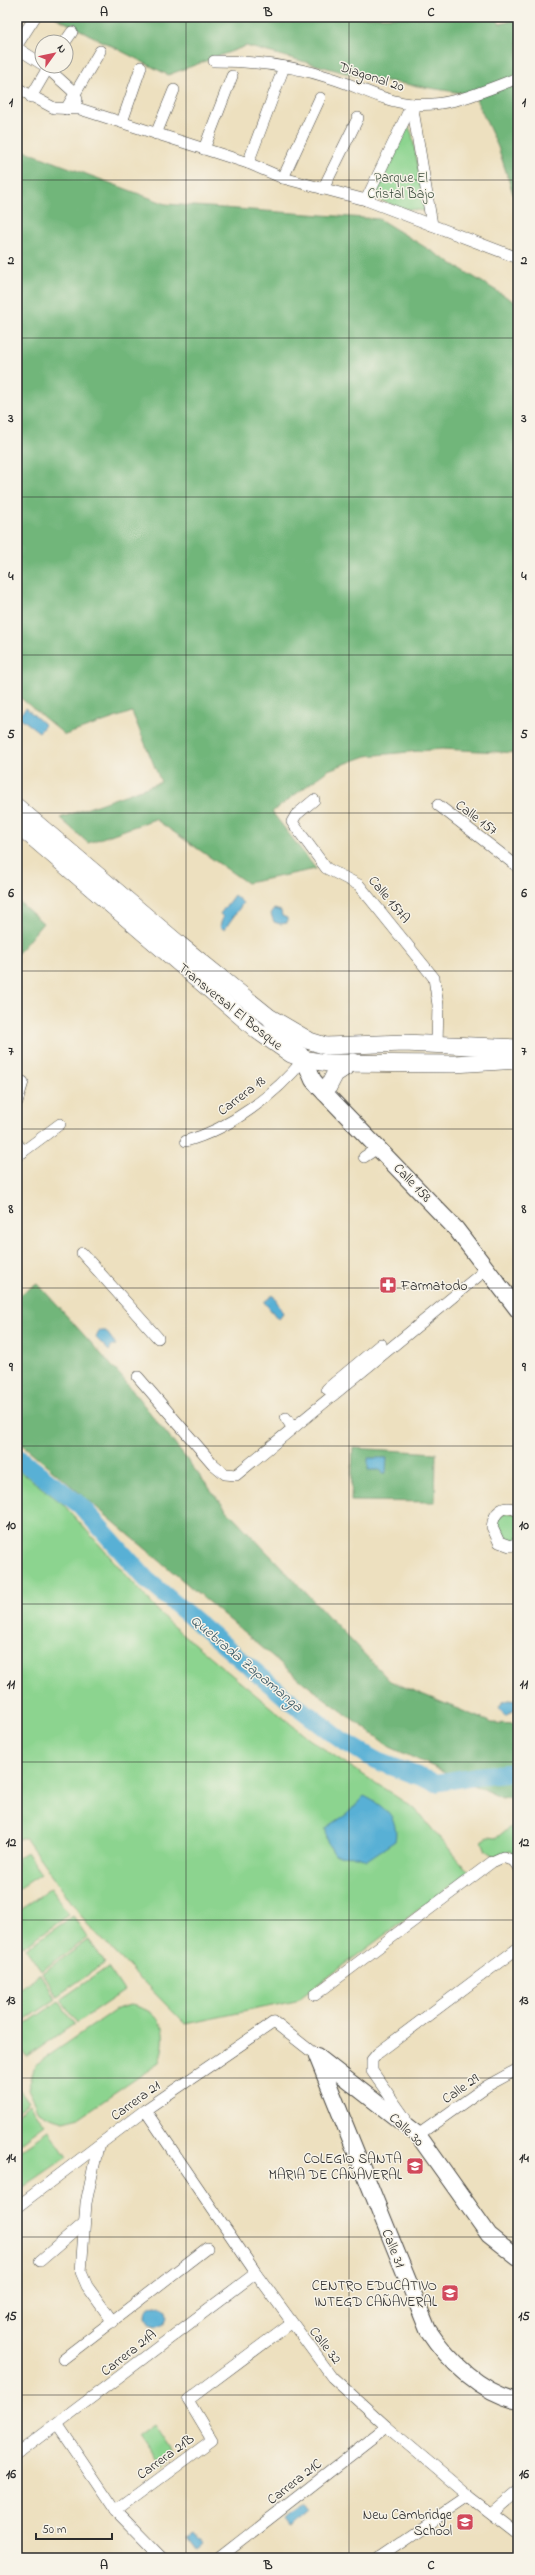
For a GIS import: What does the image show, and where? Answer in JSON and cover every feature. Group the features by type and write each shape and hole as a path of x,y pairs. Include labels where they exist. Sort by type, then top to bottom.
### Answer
{"main road":[{"name":"Transversal El Bosque","path":"17,807 180,946 269,1017 288,1030 326,1046 404,1043 518,1048"},
{"name":"Transversal El Bosque","path":"17,824 258,1031 277,1046 304,1059 327,1063 354,1062 454,1064 518,1060"},
{"path":"325,1093 335,1074 354,1062"}],"street":[{"path":"17,45 35,17"},
{"path":"17,48 34,59"},
{"path":"66,109 100,51"},
{"name":"Diagonal 20","path":"214,61 240,61 284,67 331,78 370,93 412,104 451,101 518,78"},
{"path":"122,122 141,67"},
{"path":"248,163 284,67"},
{"path":"31,96 42,74"},
{"path":"55,74 75,93 80,109"},
{"path":"204,148 232,76"},
{"path":"17,88 54,108 80,109 204,148 248,163 283,178 366,200 518,258"},
{"path":"156,134 174,90"},
{"path":"283,178 320,98"},
{"path":"366,200 412,104"},
{"path":"412,104 432,226"},
{"path":"323,189 358,118"},
{"name":"Calle 157A","path":"314,800 296,815 292,822 326,868 360,885 434,978 438,1005 437,1045"},
{"name":"Calle 157","path":"438,805 518,867"},
{"name":"Calle 158","path":"269,1017 304,1059 313,1080 379,1147 456,1229 488,1268 518,1310"},
{"path":"304,1059 314,1051 326,1046"},
{"name":"Carrera 18","path":"186,1141 209,1135 230,1124 263,1093 292,1074 304,1059"},
{"path":"17,1102 22,1082"},
{"path":"19,1150 60,1124"},
{"path":"364,1157 379,1147"},
{"path":"82,1253 158,1338"},
{"path":"289,1423 488,1268"},
{"path":"138,1377 205,1456 225,1474 230,1476 241,1473 275,1435 381,1344"},
{"path":"516,1506 500,1510 496,1513 492,1521 492,1533 499,1542 504,1545 518,1543"},
{"path":"315,1995 492,1862 503,1857 514,1861 518,1867"},
{"path":"405,2124 405,2118 372,2071 372,2060 378,2053 518,1948"},
{"name":"Calle 30","path":"274,2022 418,2135 489,2235 518,2258"},
{"name":"Carrera 21","path":"17,2207 145,2110 274,2022"},
{"name":"Calle 31","path":"317,2056 428,2330 440,2348 464,2371 496,2394 518,2401"},
{"name":"Calle 29","path":"418,2135 487,2086 516,2074"},
{"name":"Calle 32","path":"145,2110 291,2323 332,2377 387,2428 469,2496 518,2534"},
{"path":"98,2146 84,2224 81,2272 87,2286 113,2322"},
{"path":"40,2261 84,2224"},
{"path":"63,2359 113,2322 207,2248"},
{"name":"Carrera 21A","path":"17,2454 58,2425 256,2273"},
{"name":"Carrera 21B","path":"116,2511 212,2440 188,2400 291,2323"},
{"path":"58,2425 116,2511 162,2558"},
{"name":"Carrera 21C","path":"219,2558 387,2428"},
{"path":"492,2513 518,2491"},
{"path":"378,2558 469,2496"}],"green space":[{"path":"55,17 495,17 500,24 518,19 518,209 498,147 474,95 361,77 246,46 168,75"},
{"name":"Parque El Cristal Bajo","path":"408,125 412,134 426,211 399,208 371,196"},
{"path":"17,145 25,151 166,204 379,219 518,304 518,753 441,749 366,756 328,770 272,812 316,869 247,883 155,819 88,843 60,818 161,782 132,712 65,735 17,695"},
{"path":"17,900 43,923 17,954"},
{"path":"37,1283 121,1376 225,1508 390,1681 492,1723 518,1724 518,1795 502,1798 390,1747 304,1683 17,1440 17,1297"},
{"path":"353,1448 436,1453 435,1502 351,1501"},
{"path":"17,1469 63,1504 168,1622 309,1739 415,1809 469,1872 296,2001 185,2024 87,1924 26,1839 17,1839"},
{"path":"518,1513 518,1542 502,1542 494,1523 501,1514"},
{"path":"518,1821 518,1861 510,1851 494,1856 486,1851 482,1841 488,1837 496,1838"},
{"path":"26,1852 41,1874 17,1890 17,1858"},
{"path":"51,1888 69,1915 23,1947 17,1938 17,1912"},
{"path":"73,1916 88,1938 41,1971 26,1949"},
{"path":"89,1940 105,1963 57,1996 42,1973"},
{"path":"108,1967 124,1991 77,2023 61,1999"},
{"path":"40,1974 56,1999 17,2026 17,1990"},
{"path":"59,2001 74,2024 27,2057 17,2043 17,2030"},
{"path":"131,2005 142,2008 151,2013 161,2025 163,2042 159,2063 80,2117 64,2121 50,2117 39,2111 28,2089 35,2065 117,2009"},
{"path":"17,2086 29,2102 17,2111"},
{"path":"30,2104 45,2125 17,2146 17,2114"},
{"path":"49,2131 67,2157 22,2188 17,2181 17,2153"},
{"path":"154,2425 175,2457 161,2468 139,2436"}],"water":[{"path":"26,708 45,725 39,732 18,716"},
{"path":"234,895 243,903 224,930 220,926 223,917 220,914"},
{"path":"274,909 281,911 282,916 287,918 287,923 280,924 274,922 271,914"},
{"path":"273,1295 283,1313 278,1319 264,1302"},
{"path":"99,1331 106,1331 116,1345 112,1346 109,1351 96,1338"},
{"path":"368,1458 387,1458 386,1474 382,1474 382,1470 368,1470"},
{"path":"508,1700 518,1701 518,1713 515,1710 505,1716 499,1708 503,1702"},
{"path":"364,1796 383,1808 392,1819 396,1833 395,1841 367,1860 358,1856 335,1855 327,1842 326,1828 347,1814"},
{"path":"156,2305 164,2308 167,2316 164,2324 156,2327 148,2324 145,2316 148,2308"},
{"path":"302,2505 308,2513 289,2529 283,2521"},
{"path":"194,2536 203,2547 197,2552 188,2540"}],"waterway":[{"name":"Quebrada Zapamanga","path":"17,1457 80,1505 146,1579 284,1696 340,1739 375,1760 436,1783 475,1776 518,1772"}],"place":[{"name":"Farmatodo","path":"388,1285"},
{"name":"COLEGIO SANTA MARIA DE CAÑAVERAL","path":"415,2166"},
{"name":"CENTRO EDUCATIVO INTEGD CAÑAVERAL","path":"450,2293"},
{"name":"New Cambridge School","path":"465,2522"}]}
